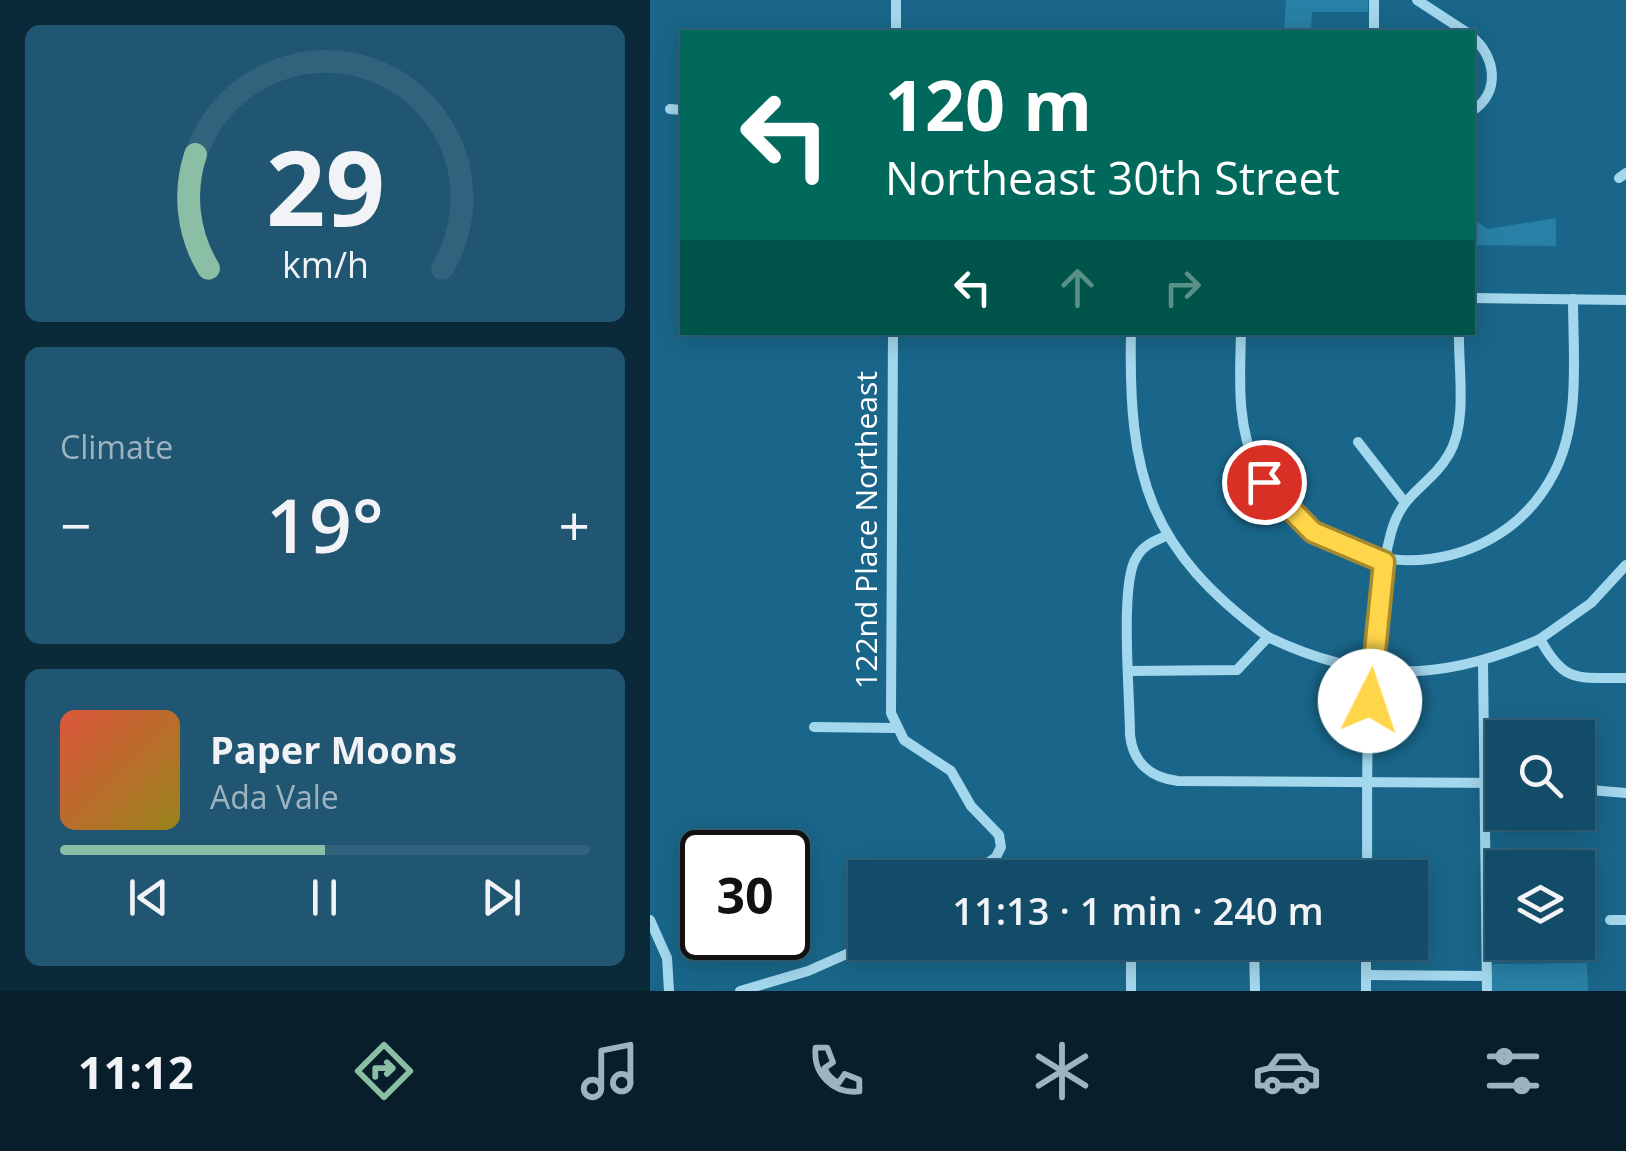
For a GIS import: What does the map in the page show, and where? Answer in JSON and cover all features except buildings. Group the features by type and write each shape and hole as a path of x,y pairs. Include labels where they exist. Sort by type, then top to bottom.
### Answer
{"street":[{"path":"896,0 896,30"},
{"path":"1374,0 1374,30"},
{"path":"1417,0 1463,30"},
{"path":"1475,39 1484,46 1492,68 1490,93 1475,107"},
{"path":"670,109 680,110"},
{"path":"1475,298 1626,300"},
{"path":"1241,335 1242,421 1264,482 1313,532 1384,562 1424,562 1472,550 1517,521 1554,473 1571,414 1573,299"},
{"name":"122nd Place Northeast","path":"893,335 890,688 896,728"},
{"path":"1131,335 1132,430 1147,491 1166,536 1197,576 1268,636 1314,656 1371,671 1433,672 1484,663 1540,639 1591,603 1626,565"},
{"path":"1366,860 1371,671 1384,562 1403,500 1442,464 1454,444 1458,335"},
{"path":"1358,442 1403,500"},
{"path":"1166,536 1146,544 1132,568 1131,748 1144,768 1178,781 1485,783"},
{"path":"1130,671 1237,670 1268,636"},
{"path":"1540,639 1562,673 1626,678"},
{"path":"1484,663 1485,720"},
{"path":"814,728 896,728 904,740 951,771 971,806 999,835 1001,847 992,860"},
{"path":"1595,789 1626,792"},
{"path":"1487,830 1487,991"},
{"path":"650,920 667,958 670,991"},
{"path":"1610,920 1626,920"},
{"path":"740,991 848,953"},
{"path":"1131,960 1131,991"},
{"path":"1254,960 1255,991"},
{"path":"1366,960 1366,991"},
{"path":"1366,975 1487,976"}],"shaded area":[{"path":"1286,0 1368,0 1368,12 1312,12 1311,30 1284,30"},
{"path":"1556,218 1556,246 1475,245 1475,220 1488,229"},
{"path":"1587,963 1588,991 1488,991 1488,964"}],"route":[{"path":"1264,482 1285,508 1313,532 1342,548 1384,562 1370,701"}]}
